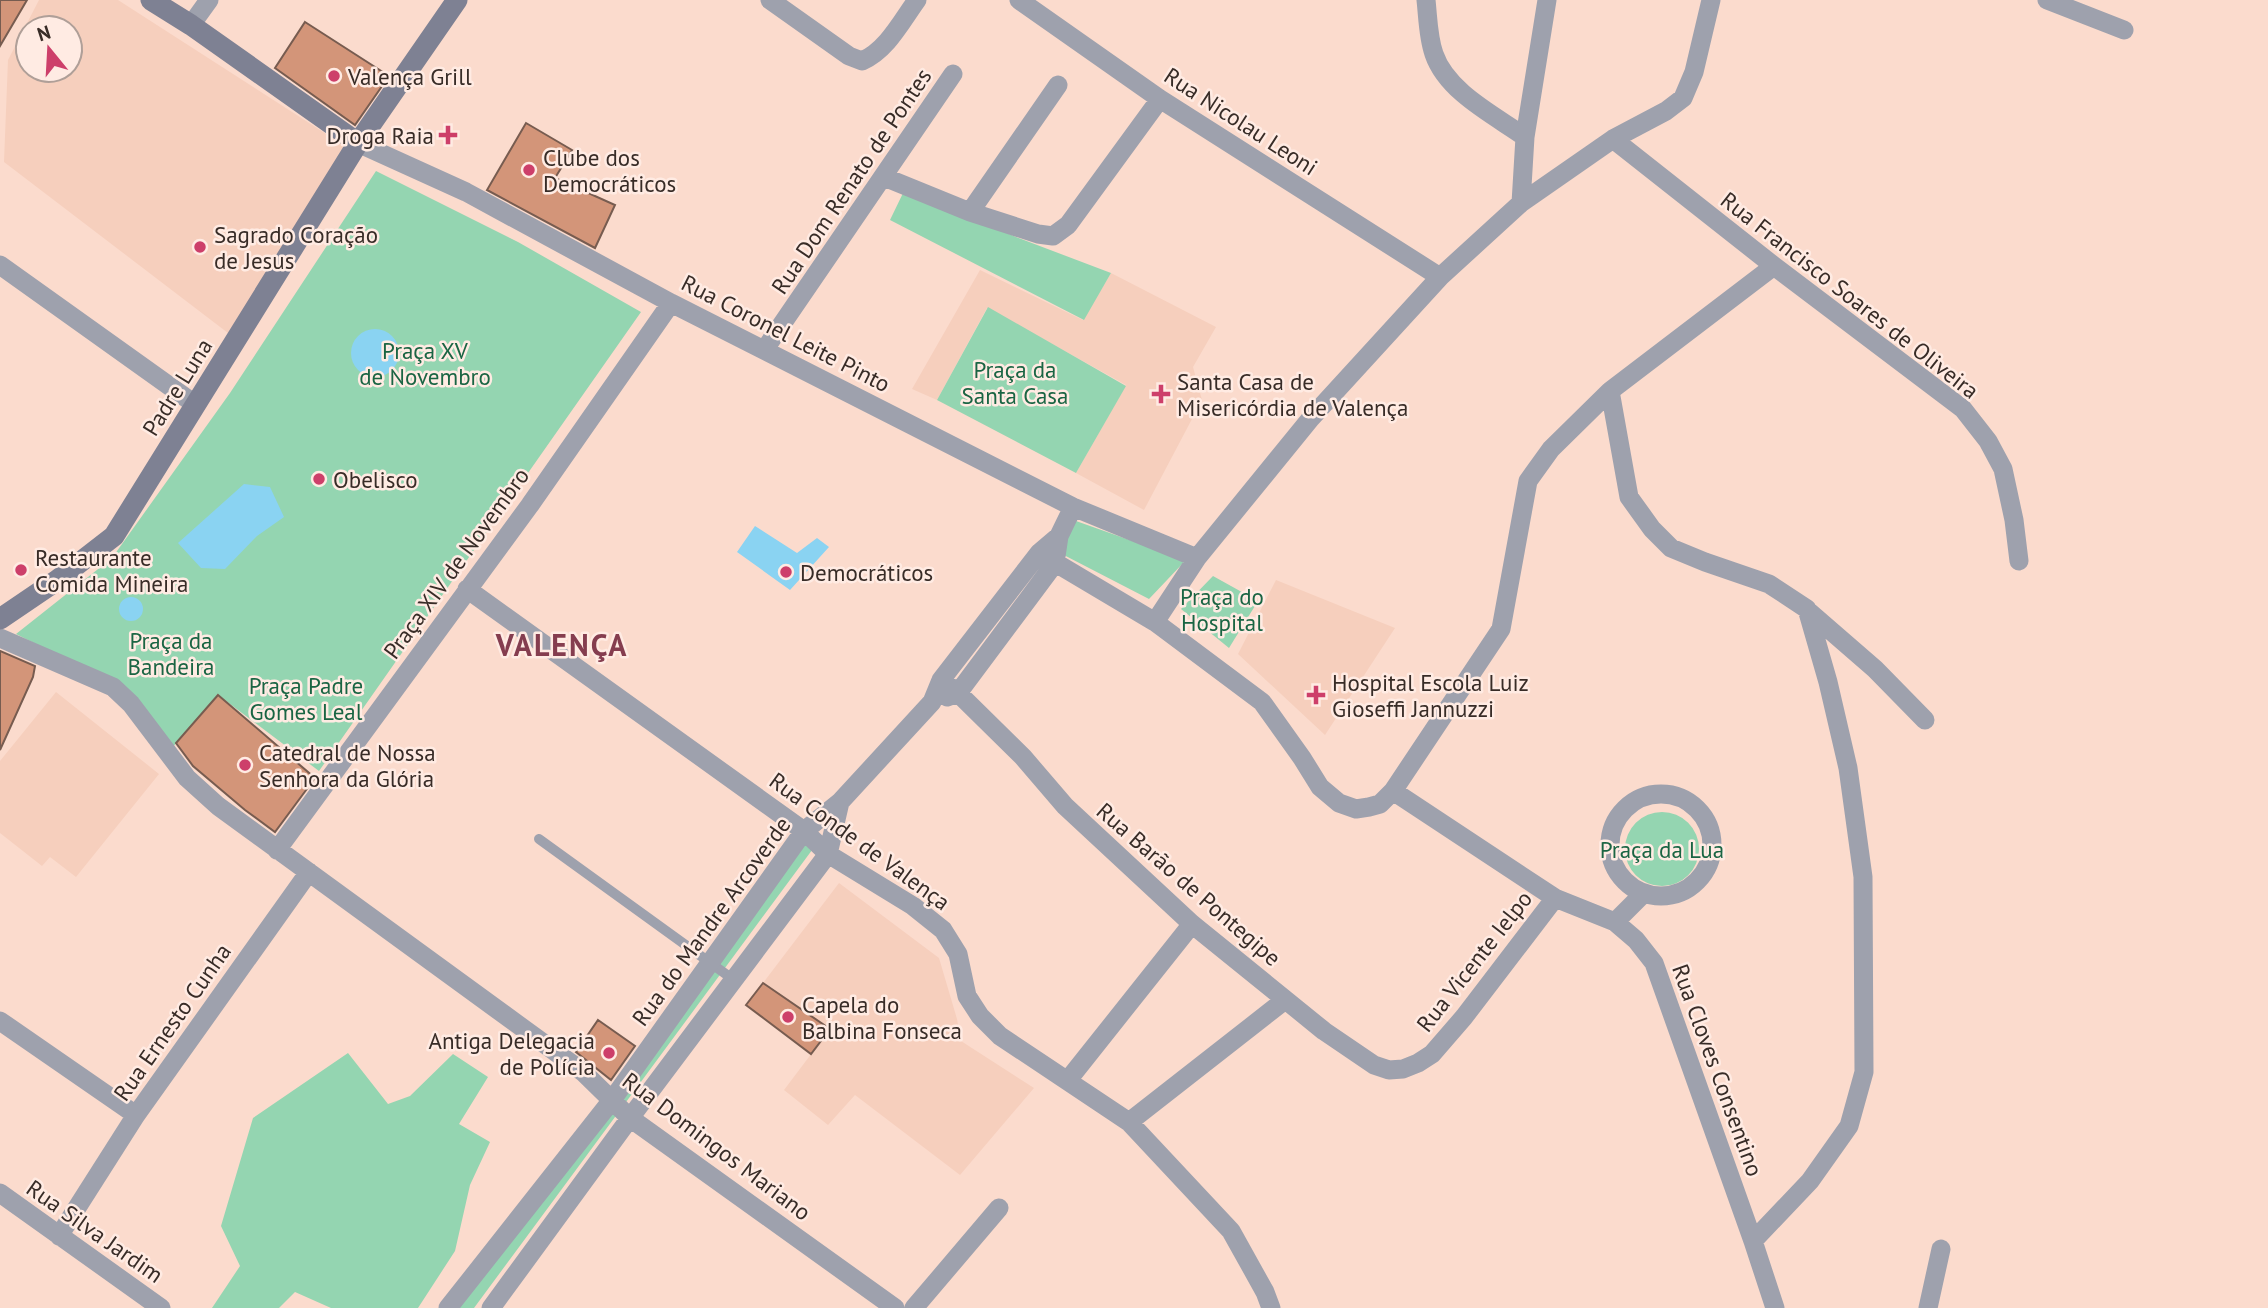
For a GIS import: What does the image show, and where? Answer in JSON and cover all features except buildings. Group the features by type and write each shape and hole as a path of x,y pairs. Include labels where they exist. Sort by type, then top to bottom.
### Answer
{"street":[{"path":"151,0 191,25 358,143"},
{"path":"191,25 209,0"},
{"name":"Padre Luna","path":"0,620 114,536 358,143 457,0"},
{"path":"771,0 849,56 862,61 883,48 917,0"},
{"name":"Rua Nicolau Leoni","path":"1019,0 1160,99 1440,277"},
{"path":"1426,0 1431,43 1443,73 1460,92 1525,137"},
{"path":"1521,203 1525,137 1547,0"},
{"path":"1155,622 1197,558 1311,418 1440,277 1521,203 1613,139 1666,111 1683,98 1694,72 1711,0"},
{"path":"2047,0 2124,30"},
{"name":"Rua Dom Renato de Pontes","path":"765,349 953,75"},
{"path":"970,212 1058,85"},
{"path":"884,177 970,212 1038,234 1053,236 1068,225 1160,99"},
{"name":"Rua Francisco Soares de Oliveira","path":"1613,139 1963,410 1988,441 2003,468 2019,561"},
{"name":"Rua Coronel Leite Pinto","path":"358,143 466,192 671,303 1073,507 1197,558"},
{"path":"0,265 196,405"},
{"path":"1047,558 1155,622 1262,702 1320,787 1339,803 1356,809 1380,804 1393,791 1501,629 1528,481 1551,449 1610,391 1774,266"},
{"name":"Praça XIV de Novembro","path":"277,850 530,505 671,303"},
{"path":"1610,391 1629,497 1652,529 1671,548 1769,584 1807,609 1875,669 1925,720"},
{"name":"Rua do Mandre Arcoverde","path":"932,702 958,693 1047,558 1073,507"},
{"name":"Rua do Mandre Arcoverde","path":"448,1308 612,1100 804,831 840,802 932,702 941,680 1047,558"},
{"name":"Rua Conde de Valença","path":"467,589 804,831 828,854 914,906 943,930 953,942 967,996 980,1016 1000,1037 1129,1122 1231,1231 1271,1308"},
{"path":"1754,1241 1810,1181 1849,1126 1864,1072 1863,877 1848,768 1828,682 1807,609"},
{"path":"0,638 113,687 131,704 187,778 218,807 309,872"},
{"name":"Rua Barão de Pontegipe","path":"941,680 958,693 1023,757 1065,806 1192,924 1324,1031 1374,1065 1389,1070 1403,1069 1432,1054"},
{"name":"Rua Cloves Consentino","path":"1393,791 1555,898 1615,922 1636,940 1654,963 1754,1241 1775,1308"},
{"path":"1651,795 1668,795 1685,800 1699,810 1708,824 1712,841 1711,858 1704,874 1692,886 1677,894 1660,897 1643,894 1629,886 1617,873 1611,858 1609,841 1614,825 1622,811 1651,795"},
{"name":"Rua do Mandre Arcoverde","path":"491,1308 828,854 840,802"},
{"name":"Rua Domingos Mariano","path":"309,872 583,1072 630,1118 895,1308"},
{"name":"Rua Ernesto Cunha","path":"59,1236 136,1115 309,872"},
{"path":"1615,922 1643,894"},
{"name":"Rua Vicente Ielpo","path":"1432,1054 1464,1017 1555,898"},
{"path":"1068,1080 1192,924"},
{"path":"1129,1122 1285,1000"},
{"path":"0,1021 136,1115"},
{"name":"Rua Silva Jardim","path":"0,1193 161,1308"},
{"path":"914,1308 999,1208"},
{"path":"1928,1308 1941,1249"}],"lane":[{"path":"539,839 734,980"}],"shaded area":[{"name":"Sagrado Coração de Jesus","path":"39,0 118,0 348,148 228,333 4,162 8,60 14,48 14,84 84,84 84,14 32,14"},
{"name":"Santa Casa de Misericórdia de Valença","path":"980,270 1083,320 1111,273 1216,327 1193,367 1202,400 1144,510 1076,473 1126,385 987,308 937,400 912,389"},
{"name":"Hospital Escola Luiz Gioseffi Jannuzzi","path":"1276,580 1395,628 1325,735 1238,654"},
{"path":"56,692 159,774 76,877 50,857 42,866 0,833 0,761"},
{"path":"839,883 939,958 961,1041 1034,1088 960,1175 855,1095 828,1125 784,1090 830,1029 763,983"}],"green space":[{"name":"Praça XV de Novembro","path":"376,171 518,242 641,312 319,771 218,695 172,748 115,684 16,634 112,558 230,393"},
{"path":"905,189 1016,237 1111,273 1084,320 890,220"},
{"name":"Praça da Santa Casa","path":"988,307 1126,386 1076,473 937,400"},
{"path":"1076,521 1186,560 1149,599 1058,552"},
{"name":"Praça do Hospital","path":"1213,576 1258,601 1229,648 1181,609"},
{"name":"Praça da Lua","path":"1662,812 1683,818 1693,828 1699,849 1693,870 1683,880 1662,886 1641,880 1631,870 1625,849 1631,828 1641,818"},
{"path":"804,836 815,846 474,1308 455,1308"},
{"path":"348,1053 388,1104 410,1096 453,1054 488,1077 459,1124 490,1142 470,1185 455,1251 418,1308 331,1308 295,1292 279,1308 212,1308 240,1266 221,1226 253,1118"}],"water":[{"path":"375,329 384,330 392,336 398,344 398,362 392,370 384,376 375,377 366,376 358,370 352,362 351,353 352,344 358,336 366,330"},
{"path":"244,484 270,487 284,517 257,536 225,569 201,568 178,543"},
{"name":"Democráticos","path":"755,526 797,553 817,538 829,547 790,590 737,552"},
{"path":"131,597 142,604 143,609 136,620 131,621 120,614 119,609 126,598"}],"place":[{"name":"Valença Grill","path":"334,76"},
{"name":"Droga Raia","path":"448,135"},
{"name":"Clube dos Democráticos","path":"529,170"},
{"name":"Sagrado Coração de Jesus","path":"200,247"},
{"name":"Santa Casa de Misericórdia de Valença","path":"1161,394"},
{"name":"Obelisco","path":"319,479"},
{"name":"Restaurante Comida Mineira","path":"21,570"},
{"name":"Democráticos","path":"786,572"},
{"name":"Hospital Escola Luiz Gioseffi Jannuzzi","path":"1316,695"},
{"name":"Catedral de Nossa Senhora da Glória","path":"245,765"},
{"name":"Capela do Balbina Fonseca","path":"788,1017"},
{"name":"Antiga Delegacia de Polícia","path":"609,1053"}],"district":[{"name":"VALENÇA","path":"562,644"}],"park label":[{"name":"Praça da Bandeira","path":"171,653"},
{"name":"Praça Padre Gomes Leal","path":"306,698"}]}
